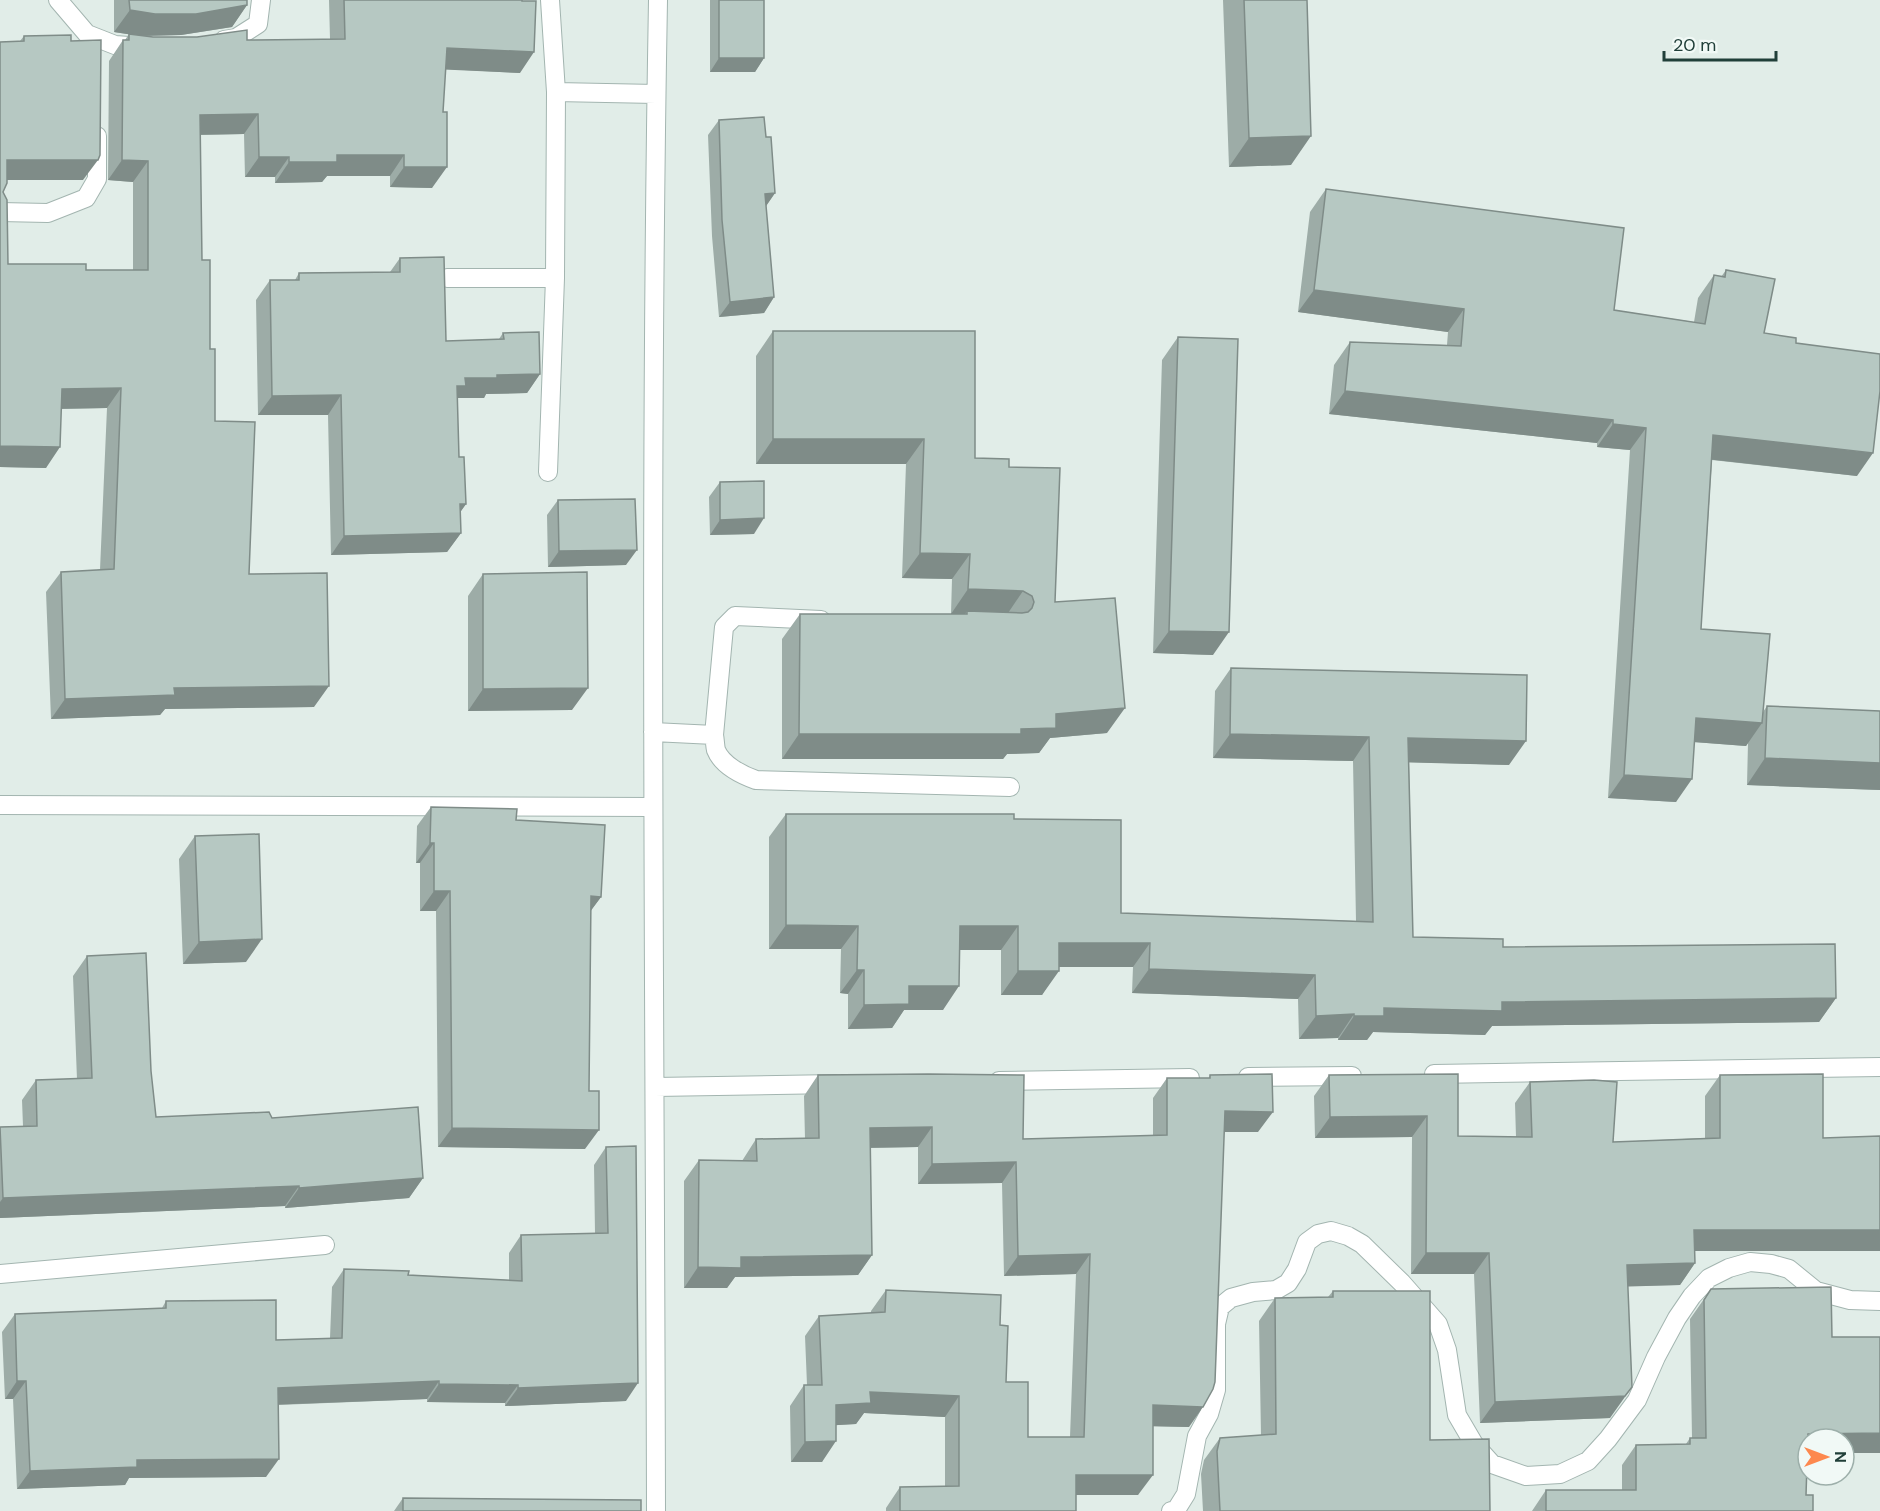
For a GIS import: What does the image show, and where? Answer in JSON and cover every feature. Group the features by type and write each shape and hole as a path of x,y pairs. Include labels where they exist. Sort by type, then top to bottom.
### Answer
{"street":[{"path":"58,0 87,34 98,39 115,45 163,47"},
{"path":"204,44 236,38 258,24 261,0"},
{"path":"548,472 555,278 556,92 550,0"},
{"path":"656,1511 652,807 658,0"},
{"path":"98,39 98,62"},
{"path":"556,92 656,94"},
{"path":"0,212 48,213 86,198 97,179 97,121"},
{"path":"447,278 555,278"},
{"path":"841,620 735,616 724,627 714,735 717,752 726,763 741,775 756,780 1010,787"},
{"path":"653,732 714,735"},
{"path":"0,805 652,807"},
{"path":"1416,1075 1880,1067"},
{"path":"1226,1078 1369,1075"},
{"path":"976,1082 1202,1078"},
{"path":"655,1086 857,1083"},
{"path":"1171,1511 1176,1509 1186,1494 1197,1436 1209,1414 1216,1390 1216,1324 1220,1307 1231,1298 1253,1292 1276,1290 1288,1283 1297,1269 1307,1242 1318,1234 1331,1231 1348,1236 1362,1244 1402,1283 1438,1324 1448,1350 1457,1415 1474,1444 1492,1464 1526,1476 1560,1474 1588,1461 1608,1439 1637,1400 1677,1318 1692,1296 1709,1278 1729,1268 1750,1262 1771,1264 1789,1269 1816,1292 1851,1300 1880,1301"},
{"path":"0,1274 325,1245"}],"building":[{"path":"129,0 247,0 247,5 196,14 155,14 130,10"},
{"path":"344,0 536,1 534,52 447,48 443,112 447,112 447,167 404,167 404,155 337,155 337,162 289,162 289,157 259,157 258,114 200,115 202,260 210,260 210,349 215,349 215,421 255,422 249,574 327,573 329,686 174,688 175,695 65,699 61,572 114,569 121,388 62,389 60,447 0,446 0,42 24,41 24,36 71,35 71,41 101,40 100,155 98,160 7,160 7,183 3,192 7,200 8,264 86,264 86,270 148,270 148,161 122,160 123,40 129,40 129,34 153,37 197,37 247,30 247,40 345,39"},
{"path":"719,0 764,0 764,58 719,58"},
{"path":"1244,0 1307,0 1311,136 1249,138"},
{"path":"764,117 766,137 771,137 775,193 765,194 774,297 730,302 722,220 719,120"},
{"path":"1326,189 1624,228 1614,310 1705,324 1714,275 1725,277 1726,270 1775,279 1764,333 1796,338 1796,343 1880,354 1880,391 1873,453 1713,435 1701,629 1770,634 1762,723 1696,718 1692,779 1624,775 1646,428 1613,424 1613,420 1345,391 1350,342 1461,346 1464,309 1314,290"},
{"path":"444,257 446,341 504,339 503,333 539,332 540,374 465,378 466,386 457,386 459,457 464,457 466,504 460,504 461,533 344,536 341,395 272,396 270,280 299,280 299,273 400,272 400,258"},
{"path":"773,331 975,331 975,458 1009,459 1009,467 1060,468 1055,602 1115,598 1125,708 1056,714 1056,728 1021,729 1021,734 799,734 800,614 967,614 967,611 1022,613 1028,612 1034,602 1032,596 1023,591 968,589 970,554 920,553 924,439 773,439"},
{"path":"1178,337 1238,339 1229,632 1169,631"},
{"path":"764,481 764,518 720,520 720,482"},
{"path":"635,499 637,550 559,551 558,500"},
{"path":"587,572 588,688 483,689 483,574"},
{"path":"1231,668 1527,675 1526,741 1408,738 1413,937 1503,939 1503,947 1835,944 1836,998 1502,1002 1502,1011 1384,1008 1384,1016 1354,1016 1354,1014 1316,1016 1315,975 1149,969 1150,943 1059,943 1059,971 1018,971 1018,926 960,926 959,986 909,986 909,1004 864,1005 864,970 857,970 858,926 786,925 786,814 1014,814 1014,819 1121,820 1121,913 1373,922 1369,737 1230,734"},
{"path":"1767,706 1880,711 1880,763 1765,758"},
{"path":"431,807 517,809 516,820 605,825 601,897 591,896 589,1091 599,1091 599,1130 452,1128 450,891 434,891 434,843 430,843"},
{"path":"259,834 262,939 199,942 195,836"},
{"path":"146,953 151,1071 156,1117 269,1112 272,1118 418,1107 423,1178 299,1188 299,1186 3,1198 0,1127 37,1126 36,1080 92,1078 87,956"},
{"path":"1272,1074 1273,1112 1225,1111 1213,1389 1203,1407 1153,1405 1153,1475 1076,1475 1076,1511 900,1511 900,1487 959,1486 959,1396 870,1392 871,1403 836,1405 836,1441 805,1442 804,1385 822,1385 819,1316 885,1312 886,1290 1001,1295 1000,1325 1008,1326 1006,1382 1028,1382 1028,1437 1084,1437 1090,1254 1018,1256 1016,1162 932,1164 932,1127 870,1128 872,1255 741,1257 741,1268 698,1267 699,1160 757,1161 756,1139 819,1138 818,1075 1024,1075 1023,1139 1167,1135 1167,1078"},
{"path":"1458,1074 1458,1136 1532,1137 1530,1082 1594,1080 1617,1082 1613,1142 1720,1138 1720,1075 1823,1074 1823,1138 1880,1136 1880,1230 1694,1230 1695,1263 1627,1265 1632,1387 1625,1396 1495,1402 1489,1253 1426,1253 1427,1116 1330,1117 1329,1075"},
{"path":"636,1146 638,1383 518,1388 518,1385 439,1384 439,1381 278,1388 279,1459 137,1460 137,1467 30,1471 26,1381 17,1381 15,1314 166,1308 166,1301 276,1300 276,1340 342,1338 344,1269 409,1271 408,1275 522,1281 521,1235 608,1233 606,1147"},
{"path":"1831,1287 1832,1337 1880,1337 1880,1433 1856,1433 1856,1427 1796,1427 1796,1487 1806,1487 1806,1495 1813,1495 1813,1511 1546,1511 1546,1490 1636,1490 1636,1445 1690,1444 1690,1438 1706,1438 1704,1300 1711,1289"},
{"path":"1333,1291 1430,1291 1430,1440 1489,1439 1490,1511 1220,1511 1217,1451 1220,1438 1276,1434 1275,1298 1333,1297"},
{"path":"403,1498 641,1500 641,1511 403,1511"}]}
